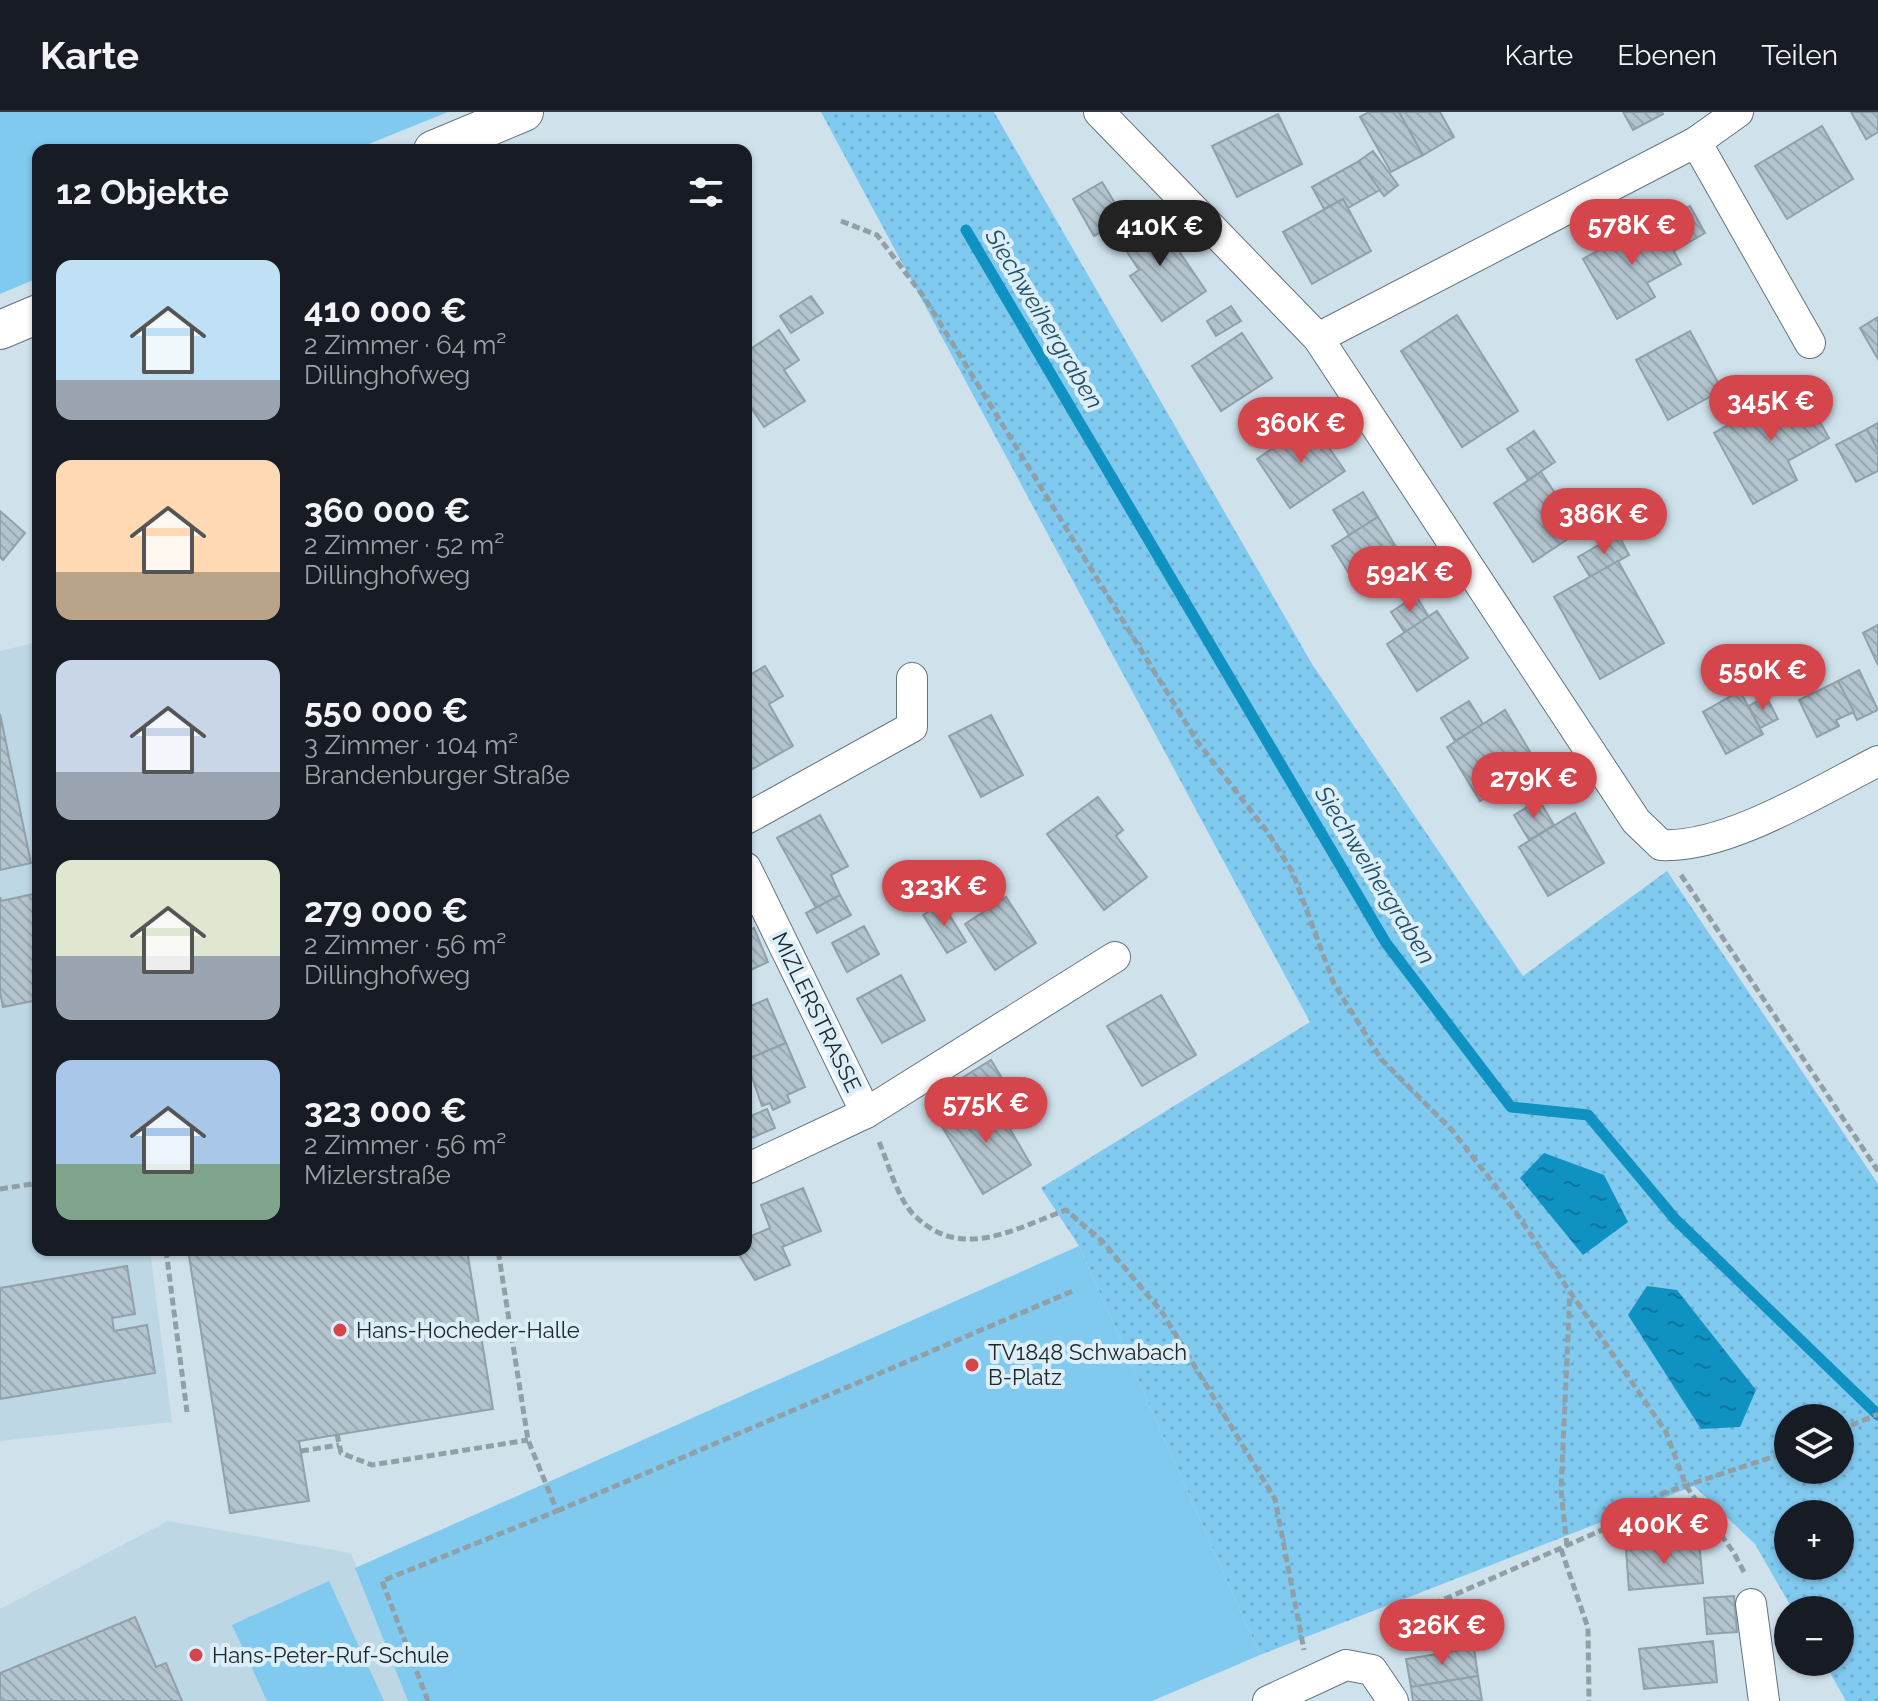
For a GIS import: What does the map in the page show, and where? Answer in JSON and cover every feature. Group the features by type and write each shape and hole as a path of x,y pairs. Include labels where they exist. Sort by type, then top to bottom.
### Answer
{"street":[{"path":"447,144 524,112"},
{"path":"1099,112 1318,338 1636,821 1674,845 1770,815 1878,761"},
{"path":"1318,338 1696,142 1726,115"},
{"path":"1696,142 1810,343"},
{"path":"0,330 32,317"},
{"path":"752,816 912,727 912,678"},
{"name":"MIZLERSTRASSE","path":"752,880 866,1113"},
{"name":"MIZLERSTRASSE","path":"752,1167 866,1113 1115,957"},
{"path":"1751,1604 1764,1701"},
{"path":"1268,1701 1346,1665 1372,1670 1393,1701"}],"path":[{"path":"841,221 877,235 924,297 1197,741 1269,834 1293,873 1334,984 1381,1059 1451,1129 1512,1207 1666,1432 1686,1486 1739,1562 1751,1604"},
{"path":"1674,845 1878,1171"},
{"path":"866,1113 914,1215 959,1239 986,1241 1066,1210 1102,1241 1162,1312 1275,1499 1304,1643 1307,1683"},
{"path":"0,1189 32,1184"},
{"path":"167,1256 187,1412"},
{"path":"499,1256 528,1440 557,1511"},
{"path":"428,1701 382,1581 557,1511 1075,1290"},
{"path":"1570,1291 1561,1490 1564,1547 1588,1628 1589,1701"},
{"path":"1854,1424 1878,1414"},
{"path":"337,1434 341,1453 372,1465 528,1440"},
{"path":"301,1451 339,1445"},
{"path":"1372,1670 1394,1630 1429,1606 1618,1523 1663,1493 1774,1457"}],"shaded area":[{"path":"0,112 448,112 369,144 32,144 32,281 0,294"},
{"path":"821,112 994,112 1312,664 1523,976 1667,871 1878,1184 1878,1701 1846,1701 1832,1676 1854,1676 1854,1596 1785,1596 1776,1580 1854,1580 1854,1500 1774,1500 1774,1577 1755,1544 1694,1486 1260,1655 1079,1246 1041,1188 1310,1022"},
{"path":"32,643 32,1256 151,1256 172,1422 0,1441 0,651"},
{"name":"TV1848 Schwabach B-Platz","path":"1079,1246 1260,1655 1152,1701 408,1701 355,1568"},
{"name":"Hans-Peter-Ruf-Schule","path":"168,1521 351,1553 410,1701 0,1701 0,1609"},
{"path":"329,1581 384,1701 267,1701 232,1625"}],"water":[{"path":"1544,1153 1604,1175 1628,1222 1583,1255 1520,1178"},
{"path":"1647,1286 1677,1290 1756,1390 1740,1427 1701,1429 1628,1315"}],"building":[{"path":"1369,112 1399,112 1423,155 1391,172 1360,117"},
{"path":"1399,112 1440,112 1454,137 1423,155"},
{"path":"1623,112 1662,112 1663,114 1633,130"},
{"path":"1851,112 1878,112 1878,132 1866,139"},
{"path":"1278,114 1302,164 1237,197 1212,146"},
{"path":"1822,126 1853,179 1787,219 1755,166"},
{"path":"1373,151 1398,185 1384,196 1359,161"},
{"path":"1359,161 1380,190 1348,208 1343,199 1324,209 1312,187"},
{"path":"1102,182 1124,218 1094,236 1073,199"},
{"path":"1343,199 1371,251 1312,284 1283,232"},
{"path":"1690,206 1705,233 1674,251 1658,225"},
{"path":"1153,213 1206,291 1162,321 1130,276 1139,270 1117,237"},
{"path":"1655,218 1681,264 1647,283 1655,297 1617,319 1583,259"},
{"path":"811,296 823,313 791,333 780,316"},
{"path":"1231,306 1241,321 1216,336 1207,321"},
{"path":"1457,315 1518,411 1462,447 1401,351"},
{"path":"1878,317 1878,359 1860,328"},
{"path":"779,330 799,360 784,370 805,401 764,427 752,409 752,348"},
{"path":"1690,331 1722,390 1668,420 1636,360"},
{"path":"1242,333 1272,378 1221,411 1192,366"},
{"path":"1800,386 1829,438 1788,461 1797,480 1753,504 1714,433"},
{"path":"1295,399 1305,415 1279,431 1269,415"},
{"path":"1311,422 1345,471 1290,508 1257,459"},
{"path":"1878,423 1878,451 1867,429"},
{"path":"1867,429 1878,451 1878,471 1856,482 1836,445"},
{"path":"1534,431 1555,462 1528,480 1507,449"},
{"path":"1541,472 1580,531 1533,562 1494,503"},
{"path":"1363,492 1378,517 1349,535 1333,510"},
{"path":"0,511 25,533 3,560 0,557"},
{"path":"1378,517 1405,562 1359,590 1332,546"},
{"path":"1618,534 1629,555 1590,577 1578,557"},
{"path":"1618,561 1664,643 1600,679 1554,597"},
{"path":"1416,596 1429,617 1405,633 1391,612"},
{"path":"1437,611 1468,658 1417,691 1387,644"},
{"path":"1878,625 1878,665 1863,633"},
{"path":"765,666 783,696 769,704 793,746 752,769 752,674"},
{"path":"1859,670 1878,710 1857,720 1838,681"},
{"path":"1838,681 1854,712 1836,720 1839,726 1817,737 1799,700"},
{"path":"1740,691 1763,734 1726,754 1703,712"},
{"path":"1766,696 1778,719 1760,728 1749,706"},
{"path":"1469,701 1483,724 1455,741 1441,718"},
{"path":"1505,710 1538,765 1480,801 1447,747"},
{"path":"0,714 31,863 0,870"},
{"path":"991,715 1023,775 981,797 949,736"},
{"path":"1098,797 1123,830 1116,836 1147,877 1104,910 1047,834"},
{"path":"1539,800 1554,825 1529,840 1514,815"},
{"path":"1575,813 1604,863 1548,896 1519,847"},
{"path":"820,815 848,866 831,875 840,895 816,908 777,838"},
{"path":"32,894 32,1001 3,1007 0,992 0,897 1,901"},
{"path":"840,895 851,915 817,933 806,913"},
{"path":"1006,897 1036,943 995,970 965,924"},
{"path":"942,903 966,942 947,953 923,915"},
{"path":"864,926 879,954 847,972 832,943"},
{"path":"752,929 768,962 752,969"},
{"path":"901,975 925,1020 882,1043 857,999"},
{"path":"1161,995 1196,1055 1142,1086 1107,1026"},
{"path":"767,999 786,1043 752,1057 752,1005"},
{"path":"786,1043 805,1087 787,1095 790,1102 773,1110 770,1103 762,1106 752,1077 752,1057"},
{"path":"991,1060 1018,1104 1001,1114 990,1095 969,1108 954,1083"},
{"path":"990,1095 1031,1165 983,1194 941,1125"},
{"path":"767,1109 775,1128 752,1138 752,1115"},
{"path":"803,1188 821,1231 782,1247 790,1265 755,1280 740,1256 752,1256 752,1236 770,1228 761,1205"},
{"name":"Hans-Hocheder-Halle","path":"189,1256 468,1256 493,1409 299,1441 309,1501 230,1513"},
{"path":"127,1266 135,1314 112,1318 114,1331 147,1325 155,1373 0,1399 0,1288"},
{"path":"1699,1542 1703,1583 1629,1590 1626,1550"},
{"path":"1734,1596 1737,1632 1707,1634 1704,1598"},
{"path":"135,1617 156,1667 166,1663 182,1701 0,1701 0,1673"},
{"path":"1471,1635 1474,1648 1444,1653 1441,1639"},
{"path":"1713,1641 1717,1682 1644,1689 1639,1649"},
{"path":"1474,1648 1478,1676 1411,1687 1406,1659"},
{"path":"1478,1676 1482,1701 1413,1701 1411,1687"}],"waterway":[{"name":"Siechweihergraben","path":"966,230 1386,943 1511,1107 1588,1115 1675,1219 1878,1415"}],"place":[{"name":"Hans-Hocheder-Halle","path":"340,1330"},
{"name":"TV1848 Schwabach B-Platz","path":"972,1365"},
{"name":"Hans-Peter-Ruf-Schule","path":"196,1655"}]}
